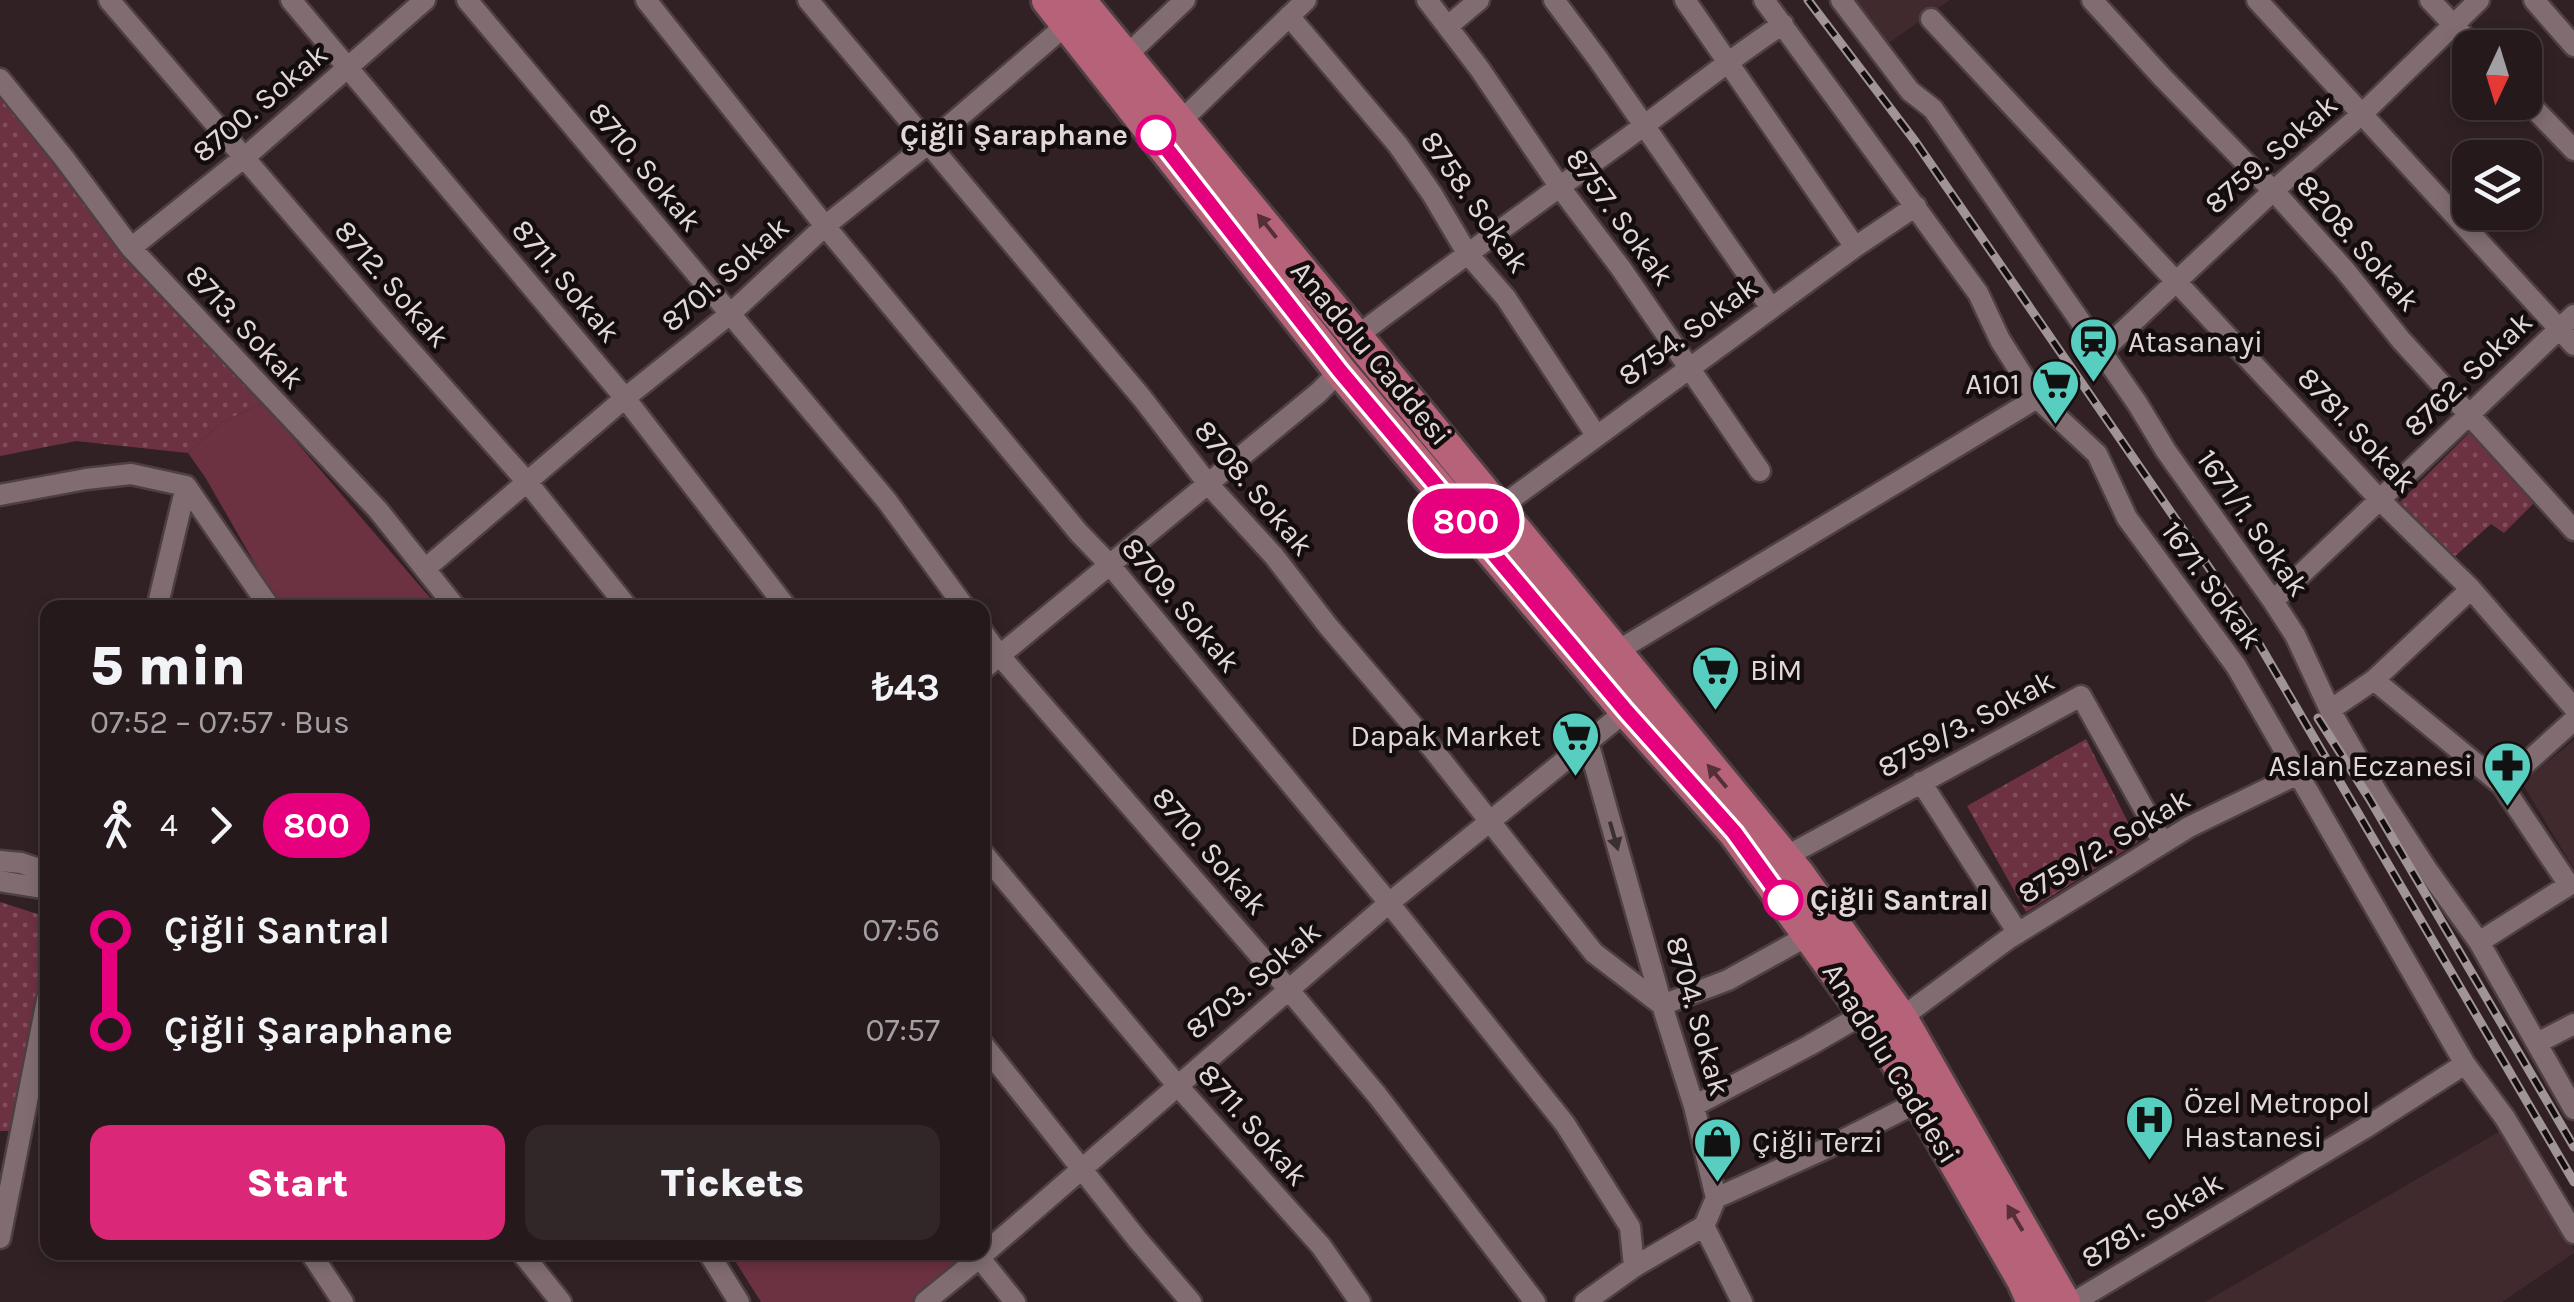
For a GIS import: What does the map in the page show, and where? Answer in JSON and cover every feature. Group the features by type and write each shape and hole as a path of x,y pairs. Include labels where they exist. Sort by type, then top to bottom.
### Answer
{"highway":[{"name":"Anadolu Caddesi","path":"1064,8 1180,121 1785,857 1901,1018 2064,1302"},
{"name":"Anadolu Caddesi","path":"1112,52 1340,371 1626,711 1734,832 1884,1039 2033,1302"}],"street":[{"name":"8712. Sokak","path":"110,0 528,483 622,600"},
{"name":"8711. Sokak","path":"292,0 625,398 781,600"},
{"name":"8700. Sokak","path":"131,248 244,158 425,0"},
{"name":"8710. Sokak","path":"467,0 888,502 959,600"},
{"name":"8709. Sokak","path":"646,0 825,226 1389,903 1565,1124 1630,1227 1634,1267"},
{"name":"8708. Sokak","path":"808,0 1130,384 1208,484 1274,556 1594,952 1662,1004"},
{"path":"1040,0 1064,8"},
{"path":"1090,0 1112,52 1185,0"},
{"path":"1180,121 1306,0"},
{"name":"8757. Sokak","path":"1427,0 1620,267 1760,471"},
{"path":"1448,26 1478,0"},
{"path":"1554,0 1770,308"},
{"path":"1685,0 1854,247"},
{"name":"1671. Sokak","path":"1764,0 1978,294 2000,340 2037,398 2097,454 2127,518 2236,666 2465,1064 2505,1118 2574,1232"},
{"name":"1671/1. Sokak","path":"1840,0 1910,91 1933,108 2273,601 2378,794 2480,942 2574,1109"},
{"name":"8208. Sokak","path":"2092,0 2272,190 2574,530"},
{"path":"2257,0 2566,322 2574,345"},
{"path":"2430,0 2457,30"},
{"name":"8759. Sokak","path":"2101,352 2272,190 2363,113 2479,0"},
{"path":"2534,0 2574,46"},
{"name":"8701. Sokak","path":"425,569 730,314 825,226 929,142 1064,8"},
{"name":"8758. Sokak","path":"1290,16 1398,146 1467,253 1506,298 1596,435"},
{"name":"8781. Sokak","path":"1931,18 2380,500 2471,588 2574,708"},
{"path":"1357,336 1727,61 1783,24"},
{"name":"8713. Sokak","path":"0,79 131,248 378,510 450,600"},
{"path":"2542,117 2574,150"},
{"name":"8754. Sokak","path":"1499,508 1854,247 1916,206"},
{"name":"8762. Sokak","path":"2273,601 2566,322"},
{"path":"990,664 1340,371"},
{"path":"1614,653 2037,398"},
{"path":"0,495 132,474 186,486 264,600"},
{"path":"159,600 186,486"},
{"path":"2330,710 2374,680 2471,588"},
{"name":"8710. Sokak","path":"990,643 1377,1095 1534,1302"},
{"path":"2374,680 2502,786 2571,890 2480,942"},
{"name":"8759/3. Sokak","path":"1785,857 2081,696 2163,843"},
{"name":"8703. Sokak","path":"990,1244 1488,820 1626,711"},
{"path":"2502,786 2574,720"},
{"name":"8704. Sokak","path":"1588,742 1694,1106 1716,1198"},
{"name":"8759/2. Sokak","path":"1901,1018 2018,933 2188,827 2298,774"},
{"path":"1921,782 2018,933"},
{"path":"0,861 40,869"},
{"name":"8711. Sokak","path":"990,862 1177,1084 1321,1246 1360,1302"},
{"path":"0,882 40,889"},
{"path":"1662,1004 1728,980 1809,935"},
{"path":"1694,1106 1865,1013"},
{"path":"2537,1043 2574,1024"},
{"path":"990,1052 1191,1302"},
{"name":"8781. Sokak","path":"2074,1302 2465,1064"},
{"path":"0,1238 39,1095"},
{"path":"1584,1302 1704,1226 1716,1198 1920,1101"},
{"path":"1704,1226 1742,1302"},
{"path":"315,1260 342,1302"},
{"path":"526,1260 549,1298"},
{"path":"713,1260 740,1302"},
{"name":"8703. Sokak","path":"925,1302 971,1260"},
{"path":"981,1260 1015,1302"}],"shaded area":[{"path":"1846,0 1950,0 1883,47"},
{"path":"0,91 263,403 222,422 188,453 76,441 0,456"},
{"path":"263,403 432,600 276,600 188,453 222,422"},
{"path":"2471,431 2535,502 2504,533 2491,524 2454,557 2400,502"},
{"path":"2086,739 2138,842 2026,912 1967,806"},
{"path":"2574,740 2574,869 2522,783"},
{"path":"0,902 40,915 40,981 15,1131 0,1131"},
{"path":"2502,1130 2574,1253 2502,1302 2205,1302"},
{"path":"734,1260 967,1260 914,1302 761,1302"}],"railway":[{"path":"1808,0 1915,141 2245,620 2574,1182"},
{"path":"2318,718 2574,1147"}],"bus line":[{"name":"800","path":"1156,135 1340,371 1626,711 1734,832 1783,900"}],"place":[{"name":"Çiğli Şaraphane","path":"1156,135"},
{"name":"Atasanayi","path":"2093,384"},
{"name":"A101","path":"2055,426"},
{"name":"BİM","path":"1715,712"},
{"name":"Dapak Market","path":"1576,778"},
{"name":"Aslan Eczanesi","path":"2508,808"},
{"name":"Çiğli Santral","path":"1783,900"},
{"name":"Özel Metropol Hastanesi","path":"2149,1162"},
{"name":"Çiğli Terzi","path":"1717,1184"}]}
